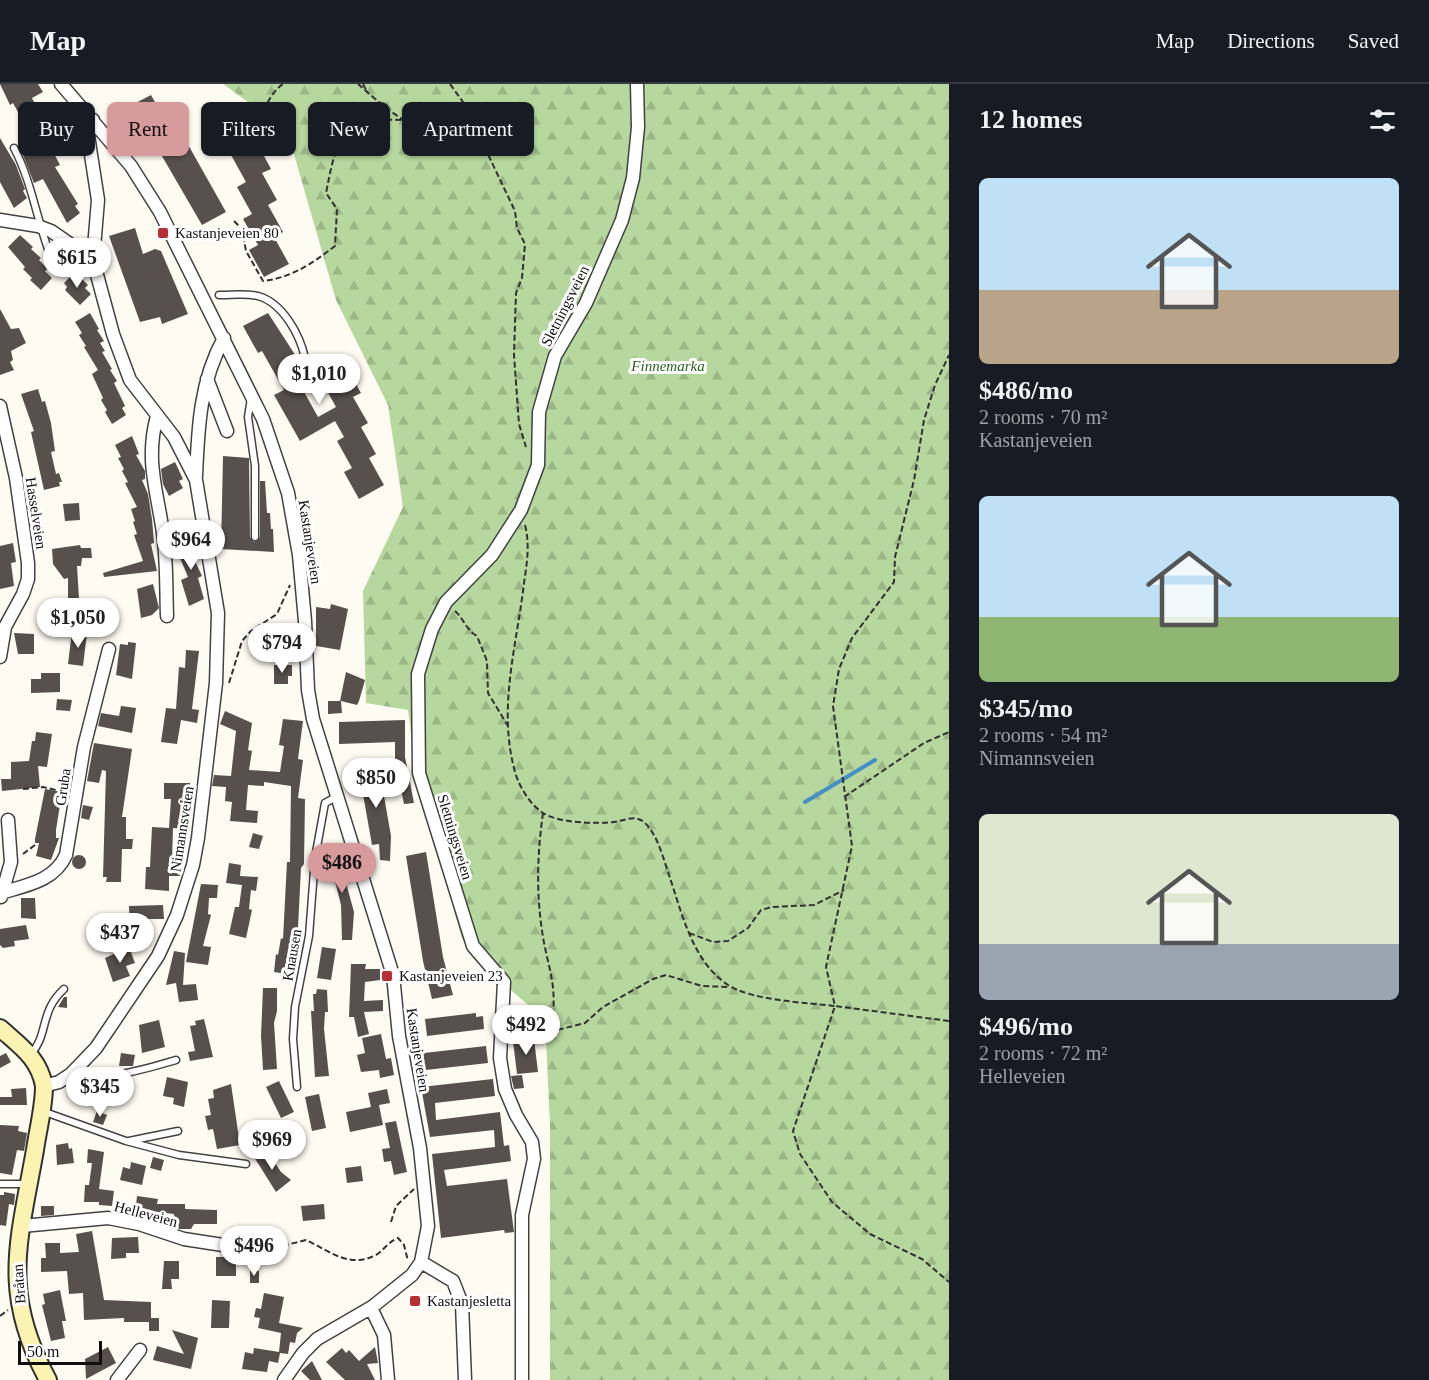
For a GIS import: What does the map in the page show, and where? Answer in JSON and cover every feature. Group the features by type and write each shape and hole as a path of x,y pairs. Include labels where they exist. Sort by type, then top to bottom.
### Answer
{"main road":[{"name":"Bråtan","path":"0,1028 30,1055 42,1074 44,1086 15,1273 18,1299 39,1363 48,1380"}],"street":[{"name":"Kastanjeveien","path":"61,84 77,102"},
{"name":"Sletningsveien","path":"522,1380 522,1215 534,1159 532,1142 516,1115 505,1089 500,1058 504,982 473,946 419,773 418,674 432,629 446,602 492,555 521,510 538,465 539,412 555,356 586,303 622,220 633,178 638,127 637,84"},
{"name":"Kastanjeveien","path":"95,122 131,166 160,212 263,418 288,493 301,572 308,690 322,753 393,975 399,1036 420,1148 428,1226 419,1265"},
{"path":"91,156 98,200 93,260 113,334 130,380 174,437 196,480"},
{"path":"0,220 38,226 51,231 93,260"},
{"path":"196,480 199,414 213,357 224,338"},
{"path":"207,378 227,431"},
{"name":"Hasselveien","path":"0,406 16,478 28,563 26,587 5,627 0,657"},
{"path":"158,416 153,432 151,468 164,536 167,616"},
{"name":"Nimannsveien","path":"44,1086 59,1082 71,1074 96,1048 158,956 183,898 198,838 216,683 218,613 196,480"},
{"name":"Gruba","path":"2,896 45,878 62,864 70,839 84,747 109,650"},
{"name":"Gruba","path":"2,896 11,862 8,820"},
{"name":"Helleveien","path":"22,1226 108,1218 139,1224 184,1239 262,1251"},
{"path":"284,1380 303,1353 318,1340 371,1308 398,1288 419,1265 453,1281 462,1304 465,1380"},
{"path":"371,1308 384,1335 388,1380"},
{"path":"117,1380 140,1350"}],"lane":[{"path":"14,148 27,177 38,226 56,270"},
{"path":"219,295 258,296 273,304 297,334 305,358"},
{"name":"Kastanjeveien","path":"251,394 248,417 255,466 255,537"},
{"name":"Knausen","path":"297,1087 292,1039 295,1007 309,936 315,858 325,803 336,797"},
{"path":"30,1055 39,1044 45,1015 55,997 64,989"},
{"path":"71,1074 88,1077 117,1076 176,1060"},
{"path":"42,1110 126,1141 179,1155 246,1164"},
{"path":"126,1141 178,1131"},
{"path":"0,1184 29,1184"}],"path":[{"path":"268,102 272,92 283,84"},
{"path":"358,84 382,107 402,119"},
{"path":"363,84 368,93"},
{"path":"450,84 463,102"},
{"path":"234,221 242,229 246,251 263,281 281,279 316,261 335,246 337,209 326,193 335,151 344,134 361,119 402,120"},
{"path":"488,156 515,211 517,228 525,244 522,278 516,293 515,387 523,441 530,456 538,465"},
{"path":"949,355 935,385 924,420 914,480 895,557 894,582 852,638 840,669 833,706 852,846 826,968 835,1006 793,1131 800,1154 832,1203 870,1234 922,1259 949,1282"},
{"path":"521,510 529,540 522,606 508,683 513,767 520,786 543,813 572,822 615,822 639,818 646,823 657,842 698,953 711,970 729,987"},
{"path":"228,687 242,641 251,631 277,614 294,577 301,572"},
{"path":"446,602 462,617 469,632 477,636 487,661 488,693 509,729"},
{"path":"844,797 924,743 949,732"},
{"path":"23,789 43,787 60,791"},
{"path":"543,813 538,845 538,892 543,938 556,990 553,1014"},
{"path":"689,933 713,942 728,941 748,928 761,910 772,907 814,905 844,890"},
{"path":"549,1032 585,1023 603,1007 653,979 666,975 702,986 729,987 765,997 949,1021"},
{"path":"391,1222 396,1206 423,1181"},
{"path":"262,1251 306,1240 338,1257 361,1261 380,1252 389,1242 398,1238 404,1245 408,1262 419,1265"},
{"path":"0,1316 11,1309"}],"green space":[{"name":"Finnemarka","path":"223,84 949,84 949,1380 550,1380 550,1124 545,1019 474,959 461,936 416,772 408,710 366,703 363,591 403,507 388,405 336,300 294,156 296,102 248,102"}],"building":[{"path":"0,84 38,84 43,92 32,98 34,102 18,102 18,112 13,103 10,105"},
{"path":"151,95 155,102 138,102"},
{"path":"0,138 16,165 27,198 14,208 0,182"},
{"path":"189,146 226,212 202,225 162,156 189,156"},
{"path":"23,156 55,156 60,165 55,167 78,204 75,206 80,213 67,223 43,179 34,183"},
{"path":"232,156 264,156 271,169 262,173 277,200 268,205 283,232 274,237 289,264 264,277 249,250 258,245 243,219 252,214 237,187 246,182"},
{"path":"135,228 143,254 155,249 161,251 188,314 162,324 160,317 140,322 109,236"},
{"path":"20,235 33,247 31,249 41,258 39,260 48,269 45,271 52,278 41,290 30,280 32,278 23,269 25,267 8,247"},
{"path":"75,272 88,285 85,288 91,294 80,305 65,290 67,287 64,283"},
{"path":"0,309 11,329 19,328 26,343 11,351 13,360 10,362 14,370 0,375"},
{"path":"90,313 104,341 100,343 105,351 102,352 112,369 110,370 117,381 114,383 125,406 122,408 126,415 112,424 105,412 107,410 101,400 103,398 92,374 98,370 84,347 86,346 79,335 82,333 75,322"},
{"path":"268,313 301,364 292,370 318,417 336,407 321,380 346,366 361,393 353,397 368,423 361,427 376,454 369,458 384,485 359,499 344,472 352,468 337,441 344,437 335,421 300,441 274,395 284,390 262,351 258,353 243,326"},
{"path":"38,389 42,402 45,401 51,423 55,451 51,452 56,474 59,473 62,482 59,482 60,486 44,490 31,432 34,431 21,394"},
{"path":"132,436 139,454 136,455 145,471 145,479 142,480 148,494 154,543 151,544 157,571 104,577 103,573 143,561 134,535 137,534 131,509 137,507 125,483 128,482 122,471 124,469 118,458 121,457 115,445"},
{"path":"223,456 249,458 250,537 254,542 260,537 260,481 265,481 267,513 270,513 271,529 273,529 274,552 221,549"},
{"path":"175,462 183,479 179,481 183,488 169,496 163,484 161,469"},
{"path":"79,503 80,520 65,521 63,504"},
{"path":"192,536 198,550 195,551 198,559 195,561 202,576 198,578 204,599 189,606 181,580 188,577 178,553 180,552 177,544"},
{"path":"13,543 16,562 11,563 14,586 0,589 0,546"},
{"path":"80,545 81,548 91,548 92,558 82,558 81,566 77,566 80,615 62,616 62,606 68,605 68,578 64,579 53,564 52,549"},
{"path":"153,584 159,608 152,615 141,618 137,589"},
{"path":"331,604 348,609 340,650 316,646 316,607 330,609"},
{"path":"72,631 87,633 83,666 68,664"},
{"path":"14,633 34,634 34,654 18,654"},
{"path":"128,642 136,643 132,679 116,675 120,644 128,645"},
{"path":"186,650 199,651 192,709 199,710 197,723 181,720 177,744 161,742 166,708 176,709 179,667 185,668"},
{"path":"274,665 292,665 292,676 288,676 288,684 274,684"},
{"path":"346,672 365,680 359,701 357,705 341,701 342,713 328,714 328,701 340,701"},
{"path":"41,673 60,673 60,692 31,693 31,679 41,679"},
{"path":"57,699 72,700 70,711 56,710"},
{"path":"121,706 136,708 132,733 98,726 101,713 119,716"},
{"path":"225,711 252,723 248,750 252,751 249,770 280,772 284,746 279,745 283,719 303,721 298,759 303,760 298,798 305,799 304,864 301,868 298,927 287,974 274,972 276,954 278,955 281,938 283,939 287,862 290,862 291,786 264,782 264,786 248,785 246,810 258,811 257,823 230,821 232,802 225,801 226,787 212,786 214,775 231,776 236,731 220,724"},
{"path":"405,720 405,757 414,803 404,804 395,759 395,742 339,744 339,722"},
{"path":"36,732 52,734 47,767 38,766 40,787 2,791 1,779 11,779 11,762 29,761"},
{"path":"94,743 132,749 122,817 126,817 126,839 133,839 132,849 122,849 121,882 106,882 107,877 103,877 106,771 102,770 99,783 87,781"},
{"path":"378,762 391,836 390,861 380,860 379,844 372,845 358,766"},
{"path":"164,783 190,783 190,799 183,799 182,829 173,828 172,860 178,861 180,876 169,876 169,891 145,889 146,867 150,867 152,827 169,828 171,799 164,799"},
{"path":"45,789 62,792 56,830 56,838 59,838 51,860 36,856 39,843 35,843 35,839"},
{"path":"83,805 93,807 89,820 81,818"},
{"path":"253,833 263,836 259,849 249,847"},
{"path":"335,843 354,912 352,940 342,940 341,905 326,846"},
{"path":"426,852 443,957 453,995 432,999 423,961 406,856"},
{"path":"79,855 84,857 86,862 84,867 79,869 74,867 72,862 74,857"},
{"path":"229,863 241,865 240,876 258,877 256,891 251,890 249,909 252,910 246,938 229,934 235,907 239,907 242,885 226,883"},
{"path":"201,884 218,885 217,898 209,898 208,914 211,915 203,946 211,947 208,965 186,962"},
{"path":"21,898 35,898 36,919 21,918"},
{"path":"163,905 164,919 146,919 147,939 130,939 129,906"},
{"path":"26,925 29,939 14,941 15,946 3,948 0,945 0,929"},
{"path":"129,947 135,963 126,966 130,976 113,982 105,958"},
{"path":"322,947 336,949 331,980 317,978"},
{"path":"174,951 185,953 183,985 196,984 198,1000 179,1002 176,983 166,985"},
{"path":"351,964 366,964 365,969 380,969 380,980 365,982 364,1001 383,1000 383,1011 364,1012 369,1034 358,1037 354,1017 349,1017"},
{"path":"263,988 277,988 277,1011 274,1023 277,1069 263,1070 261,1036"},
{"path":"317,989 327,990 328,1012 325,1012 324,1029 329,1076 315,1077 311,1011 314,1011 313,994 316,994"},
{"path":"64,997 67,997 67,1008 58,1007"},
{"path":"476,1013 476,1017 483,1016 484,1029 427,1036 425,1019"},
{"path":"204,1019 213,1057 190,1061 188,1052 195,1051 190,1026 196,1025 195,1021"},
{"path":"159,1020 165,1047 142,1053 139,1025"},
{"path":"381,1034 386,1059 391,1058 394,1075 380,1078 379,1070 361,1072 357,1055 365,1053 362,1038"},
{"path":"534,1039 538,1072 517,1074 513,1041"},
{"path":"486,1046 488,1063 417,1071 415,1054"},
{"path":"6,1053 11,1062 0,1068 0,1056"},
{"path":"121,1053 135,1055 133,1066 119,1066"},
{"path":"522,1075 524,1088 514,1089 511,1076"},
{"path":"167,1077 188,1082 184,1107 173,1104 174,1098 163,1096"},
{"path":"493,1079 495,1096 435,1103 436,1120 500,1112 504,1146 509,1145 511,1161 444,1170 447,1186 507,1179 514,1232 505,1233 504,1230 441,1238 432,1154 495,1147 494,1130 430,1137 421,1087"},
{"path":"279,1081 294,1112 281,1118 266,1087"},
{"path":"231,1084 240,1145 217,1149 213,1129 208,1130 205,1116 211,1115 208,1099 214,1098 213,1090"},
{"path":"26,1088 27,1105 0,1105 0,1097 12,1097 11,1089"},
{"path":"387,1089 390,1103 379,1105 383,1125 350,1132 346,1112 371,1107 368,1093"},
{"path":"319,1094 326,1128 312,1131 305,1097"},
{"path":"97,1111 107,1115 103,1125 93,1122"},
{"path":"396,1121 407,1172 394,1175 391,1161 384,1162 382,1149 390,1148 385,1123"},
{"path":"0,1125 19,1126 18,1131 27,1133 24,1151 17,1150 12,1175 0,1173"},
{"path":"68,1143 69,1149 72,1148 74,1163 57,1165 56,1145"},
{"path":"88,1149 104,1152 99,1189 114,1191 112,1206 99,1205 99,1202 84,1202 85,1185 89,1185 92,1163 87,1163"},
{"path":"266,1149 281,1172 291,1180 276,1192 254,1157"},
{"path":"153,1157 164,1160 161,1171 150,1168"},
{"path":"131,1162 146,1166 142,1185 120,1180 123,1167 130,1169"},
{"path":"361,1166 363,1181 347,1183 345,1168"},
{"path":"4,1192 15,1194 14,1205 9,1204 6,1226 0,1225 0,1195 4,1195"},
{"path":"137,1196 158,1199 157,1204 185,1204 185,1209 217,1210 217,1224 194,1224 191,1229 179,1229 176,1228 174,1214 156,1212 156,1220 135,1215"},
{"path":"324,1204 325,1219 303,1221 301,1206"},
{"path":"41,1206 54,1206 54,1215 41,1216"},
{"path":"92,1231 104,1300 151,1302 151,1318 159,1318 159,1331 149,1331 149,1322 124,1322 124,1318 84,1320 83,1293 69,1294 67,1271 41,1272 41,1258 46,1258 45,1243 60,1243 60,1253 79,1252 76,1234"},
{"path":"138,1237 139,1253 126,1253 126,1258 111,1259 112,1238"},
{"path":"216,1257 236,1257 236,1276 216,1276"},
{"path":"164,1261 179,1261 179,1279 171,1279 172,1289 162,1289"},
{"path":"250,1271 259,1271 259,1283 250,1283"},
{"path":"60,1290 66,1321 62,1321 65,1338 51,1341 42,1305 45,1304 43,1294"},
{"path":"264,1293 284,1297 279,1323 303,1328 297,1333 295,1343 290,1342 288,1354 280,1353 278,1363 269,1361 267,1372 242,1369 245,1352 253,1354 254,1348 279,1352 281,1333 258,1328 260,1318 254,1317 256,1308 261,1309"},
{"path":"212,1300 230,1301 229,1328 211,1328"},
{"path":"172,1330 198,1338 191,1369 153,1360 157,1346 184,1354"},
{"path":"108,1347 116,1363 86,1379 85,1359"},
{"path":"375,1347 378,1363 367,1364 375,1380 345,1380 326,1362 342,1348 346,1353 349,1350 359,1361"},
{"path":"312,1361 322,1380 310,1380 301,1371"}],"waterway":[{"path":"805,802 875,760"}],"place":[{"name":"Kastanjeveien 80","path":"163,233"},
{"name":"Kastanjeveien 23","path":"387,976"},
{"name":"Kastanjesletta","path":"415,1301"}]}
